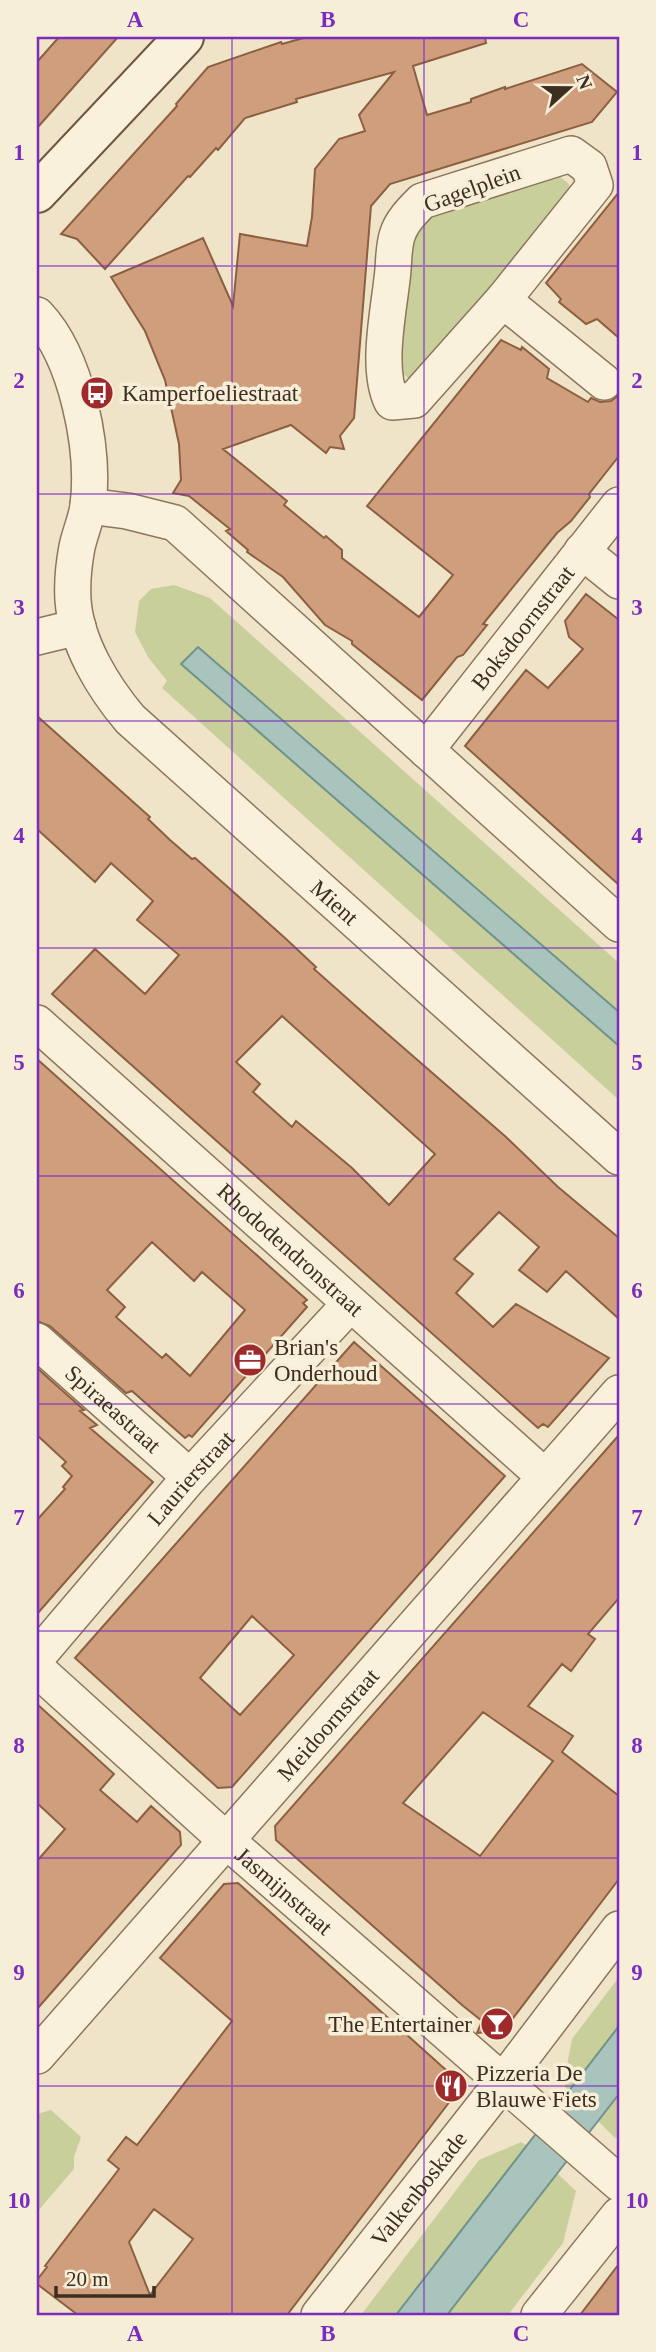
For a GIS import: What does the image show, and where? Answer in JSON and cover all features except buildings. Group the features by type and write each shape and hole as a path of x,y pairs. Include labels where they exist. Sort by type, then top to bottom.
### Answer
{"street":[{"path":"37,194 184,37"},
{"name":"Gagelplein","path":"571,153 589,167 595,184 503,300 414,400 391,402 386,391 384,374 387,327 397,236 409,214 422,201 571,153"},
{"path":"503,300 604,382"},
{"name":"Mient","path":"37,315 46,324 64,355 78,397 87,444 88,506 77,547 73,599 78,627 115,701 130,719 619,1157"},
{"name":"Boksdoornstraat","path":"426,750 619,505"},
{"path":"88,506 175,523 619,924"},
{"path":"582,551 619,581"},
{"path":"37,637 78,627"},
{"name":"Rhododendronstraat","path":"37,1023 544,1476"},
{"name":"Laurierstraat","path":"37,1657 190,1477 350,1304"},
{"name":"Spiraeastraat","path":"37,1341 190,1477"},
{"name":"Meidoornstraat","path":"37,2056 619,1392"},
{"name":"Jasmijnstraat","path":"37,1669 227,1841 619,2183"},
{"name":"Valkenboskade","path":"319,2315 502,2083 619,1929"},
{"path":"539,2315 619,2215"}],"green space":[{"path":"554,172 568,183 573,192 413,382 403,374 393,352 405,273 421,215"},
{"path":"174,585 210,598 619,963 619,1012 198,647 182,665 619,1046 619,1100 162,688 167,681 148,657 135,632 139,601 151,589"},
{"path":"619,1977 619,2026 567,2094 564,2081 572,2039"},
{"path":"619,2094 619,2137 615,2138 598,2121"},
{"path":"51,2110 81,2137 74,2157 74,2169 37,2212 37,2114"},
{"path":"521,2142 528,2146 396,2315 361,2315 479,2160"},
{"path":"557,2173 576,2191 563,2243 508,2315 447,2315"}],"water":[{"path":"198,647 619,1012 619,1046 181,664"},
{"path":"619,2026 619,2094 447,2315 396,2315"}],"place":[{"name":"Kamperfoeliestraat","path":"97,393"},
{"name":"Brian's Onderhoud","path":"250,1360"},
{"name":"The Entertainer","path":"497,2024"},
{"name":"Pizzeria De Blauwe Fiets","path":"451,2086"}]}
